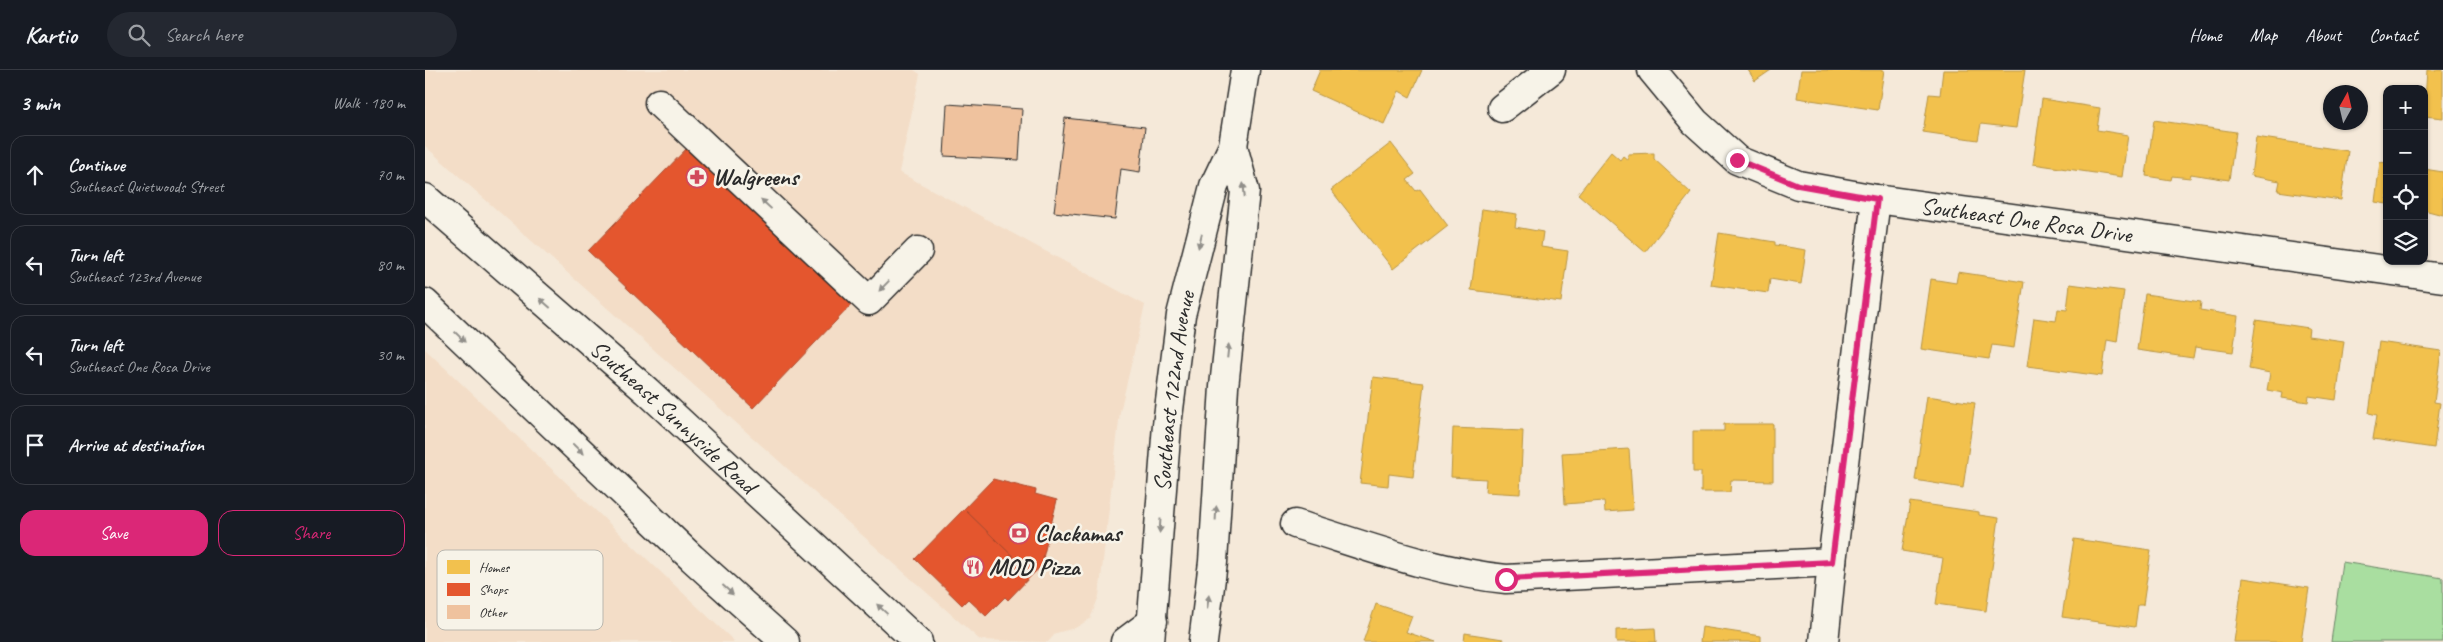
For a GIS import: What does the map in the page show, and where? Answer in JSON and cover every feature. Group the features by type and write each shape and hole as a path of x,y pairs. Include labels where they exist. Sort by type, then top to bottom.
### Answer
{"main road":[{"name":"Southeast 122nd Avenue","path":"1152,632 1167,426 1181,315 1214,186 1233,146 1245,70"},
{"path":"1502,108 1551,70"},
{"name":"Southeast One Rosa Drive","path":"1652,70 1695,122 1737,160 1798,185 1877,199 2443,278"},
{"path":"659,103 869,301 918,251"},
{"name":"Southeast 122nd Avenue","path":"1203,642 1213,562 1224,387 1245,191 1233,146"},
{"name":"Southeast Sunnyside Road","path":"425,198 647,391 918,642"},
{"path":"1824,642 1832,562 1877,199"},
{"path":"425,303 692,558 785,642"},
{"path":"1295,524 1444,569 1473,576 1506,579 1832,562"},
{"path":"1125,642 1152,632"}],"shaded area":[{"path":"425,70 914,70 920,74 899,172 1145,305 1120,412 1099,596 1090,619 1075,628 1056,633 1048,642 980,640 425,146"},
{"path":"425,349 735,642 425,642"}],"green space":[{"path":"2342,562 2443,578 2443,642 2331,642"}],"building: Homes":[{"path":"1320,70 1422,70 1410,97 1399,91 1384,124 1311,91"},
{"path":"1748,70 1771,70 1755,81"},
{"path":"1801,70 1884,70 1878,110 1797,98"},
{"path":"1943,70 2025,70 2016,128 1981,124 1978,140 1923,132 1929,94 1940,95"},
{"path":"2427,70 2443,70 2443,118 2428,116 2428,85 2426,85"},
{"path":"2042,99 2100,108 2097,130 2128,135 2122,177 2033,164"},
{"path":"2154,120 2236,132 2229,180 2191,174 2190,178 2172,176 2171,180 2146,176"},
{"path":"2256,137 2348,151 2341,200 2278,191 2280,181 2251,176"},
{"path":"1391,143 1415,174 1407,180 1416,191 1420,189 1448,226 1393,269 1331,190"},
{"path":"1611,152 1620,160 1623,156 1628,160 1628,154 1654,153 1654,159 1691,193 1645,252 1578,194"},
{"path":"2380,162 2383,162 2383,203 2375,202"},
{"path":"2428,170 2443,172 2443,215 2428,211"},
{"path":"1482,209 1517,214 1515,227 1543,232 1541,247 1568,251 1561,302 1471,290"},
{"path":"1719,233 1775,242 1775,245 1806,250 1801,284 1770,279 1768,293 1711,285"},
{"path":"1958,272 2024,282 2014,348 1992,345 1989,359 1921,349 1931,279 1956,283"},
{"path":"2070,284 2124,291 2117,342 2107,340 2102,376 2027,366 2034,318 2056,321 2058,309 2067,310"},
{"path":"2145,294 2201,302 2200,310 2238,316 2233,352 2195,347 2193,358 2137,350"},
{"path":"2256,320 2309,328 2308,336 2344,341 2336,400 2309,396 2308,402 2282,398 2283,393 2267,390 2270,373 2249,369"},
{"path":"2379,342 2441,351 2434,402 2440,403 2434,448 2373,439 2377,415 2369,413"},
{"path":"1373,377 1424,383 1413,477 1389,474 1388,486 1360,483"},
{"path":"1927,396 1975,403 1963,488 1915,480"},
{"path":"1724,424 1773,424 1773,481 1731,480 1730,492 1701,492 1701,472 1693,472 1693,431 1724,431"},
{"path":"1453,428 1523,431 1520,494 1485,492 1486,479 1451,477"},
{"path":"1629,449 1633,510 1605,512 1604,501 1565,504 1562,453"},
{"path":"1910,502 1979,512 1979,515 1999,518 1986,611 1936,604 1943,558 1902,551"},
{"path":"2074,539 2151,550 2143,605 2138,605 2135,627 2062,617"},
{"path":"2243,578 2309,588 2301,642 2234,642"},
{"path":"1376,604 1412,616 1406,632 1436,642 1363,642"},
{"path":"1702,627 1761,636 1761,642 1700,642"},
{"path":"1655,628 1656,642 1616,642 1616,630"},
{"path":"1465,633 1503,639 1502,642 1464,642"}],"building: Shops":[{"name":"Walgreens","path":"689,146 854,302 753,408 588,251"},
{"name":"Clackamas","path":"993,479 1036,490 1035,494 1057,500 1043,558 1046,562 1032,575 964,509"},
{"name":"MOD Pizza","path":"964,509 1032,575 1008,600 1005,597 986,616 968,599 962,605 915,559"}],"building: Other":[{"path":"947,104 1022,109 1019,160 944,156"},
{"path":"1065,118 1145,127 1140,172 1121,169 1115,219 1054,212"}],"place":[{"name":"Walgreens","path":"697,177"},
{"name":"Clackamas","path":"1019,533"},
{"name":"MOD Pizza","path":"973,567"}],"route":[{"path":"1506,579 1832,562 1877,199 1798,185 1737,160"}]}
